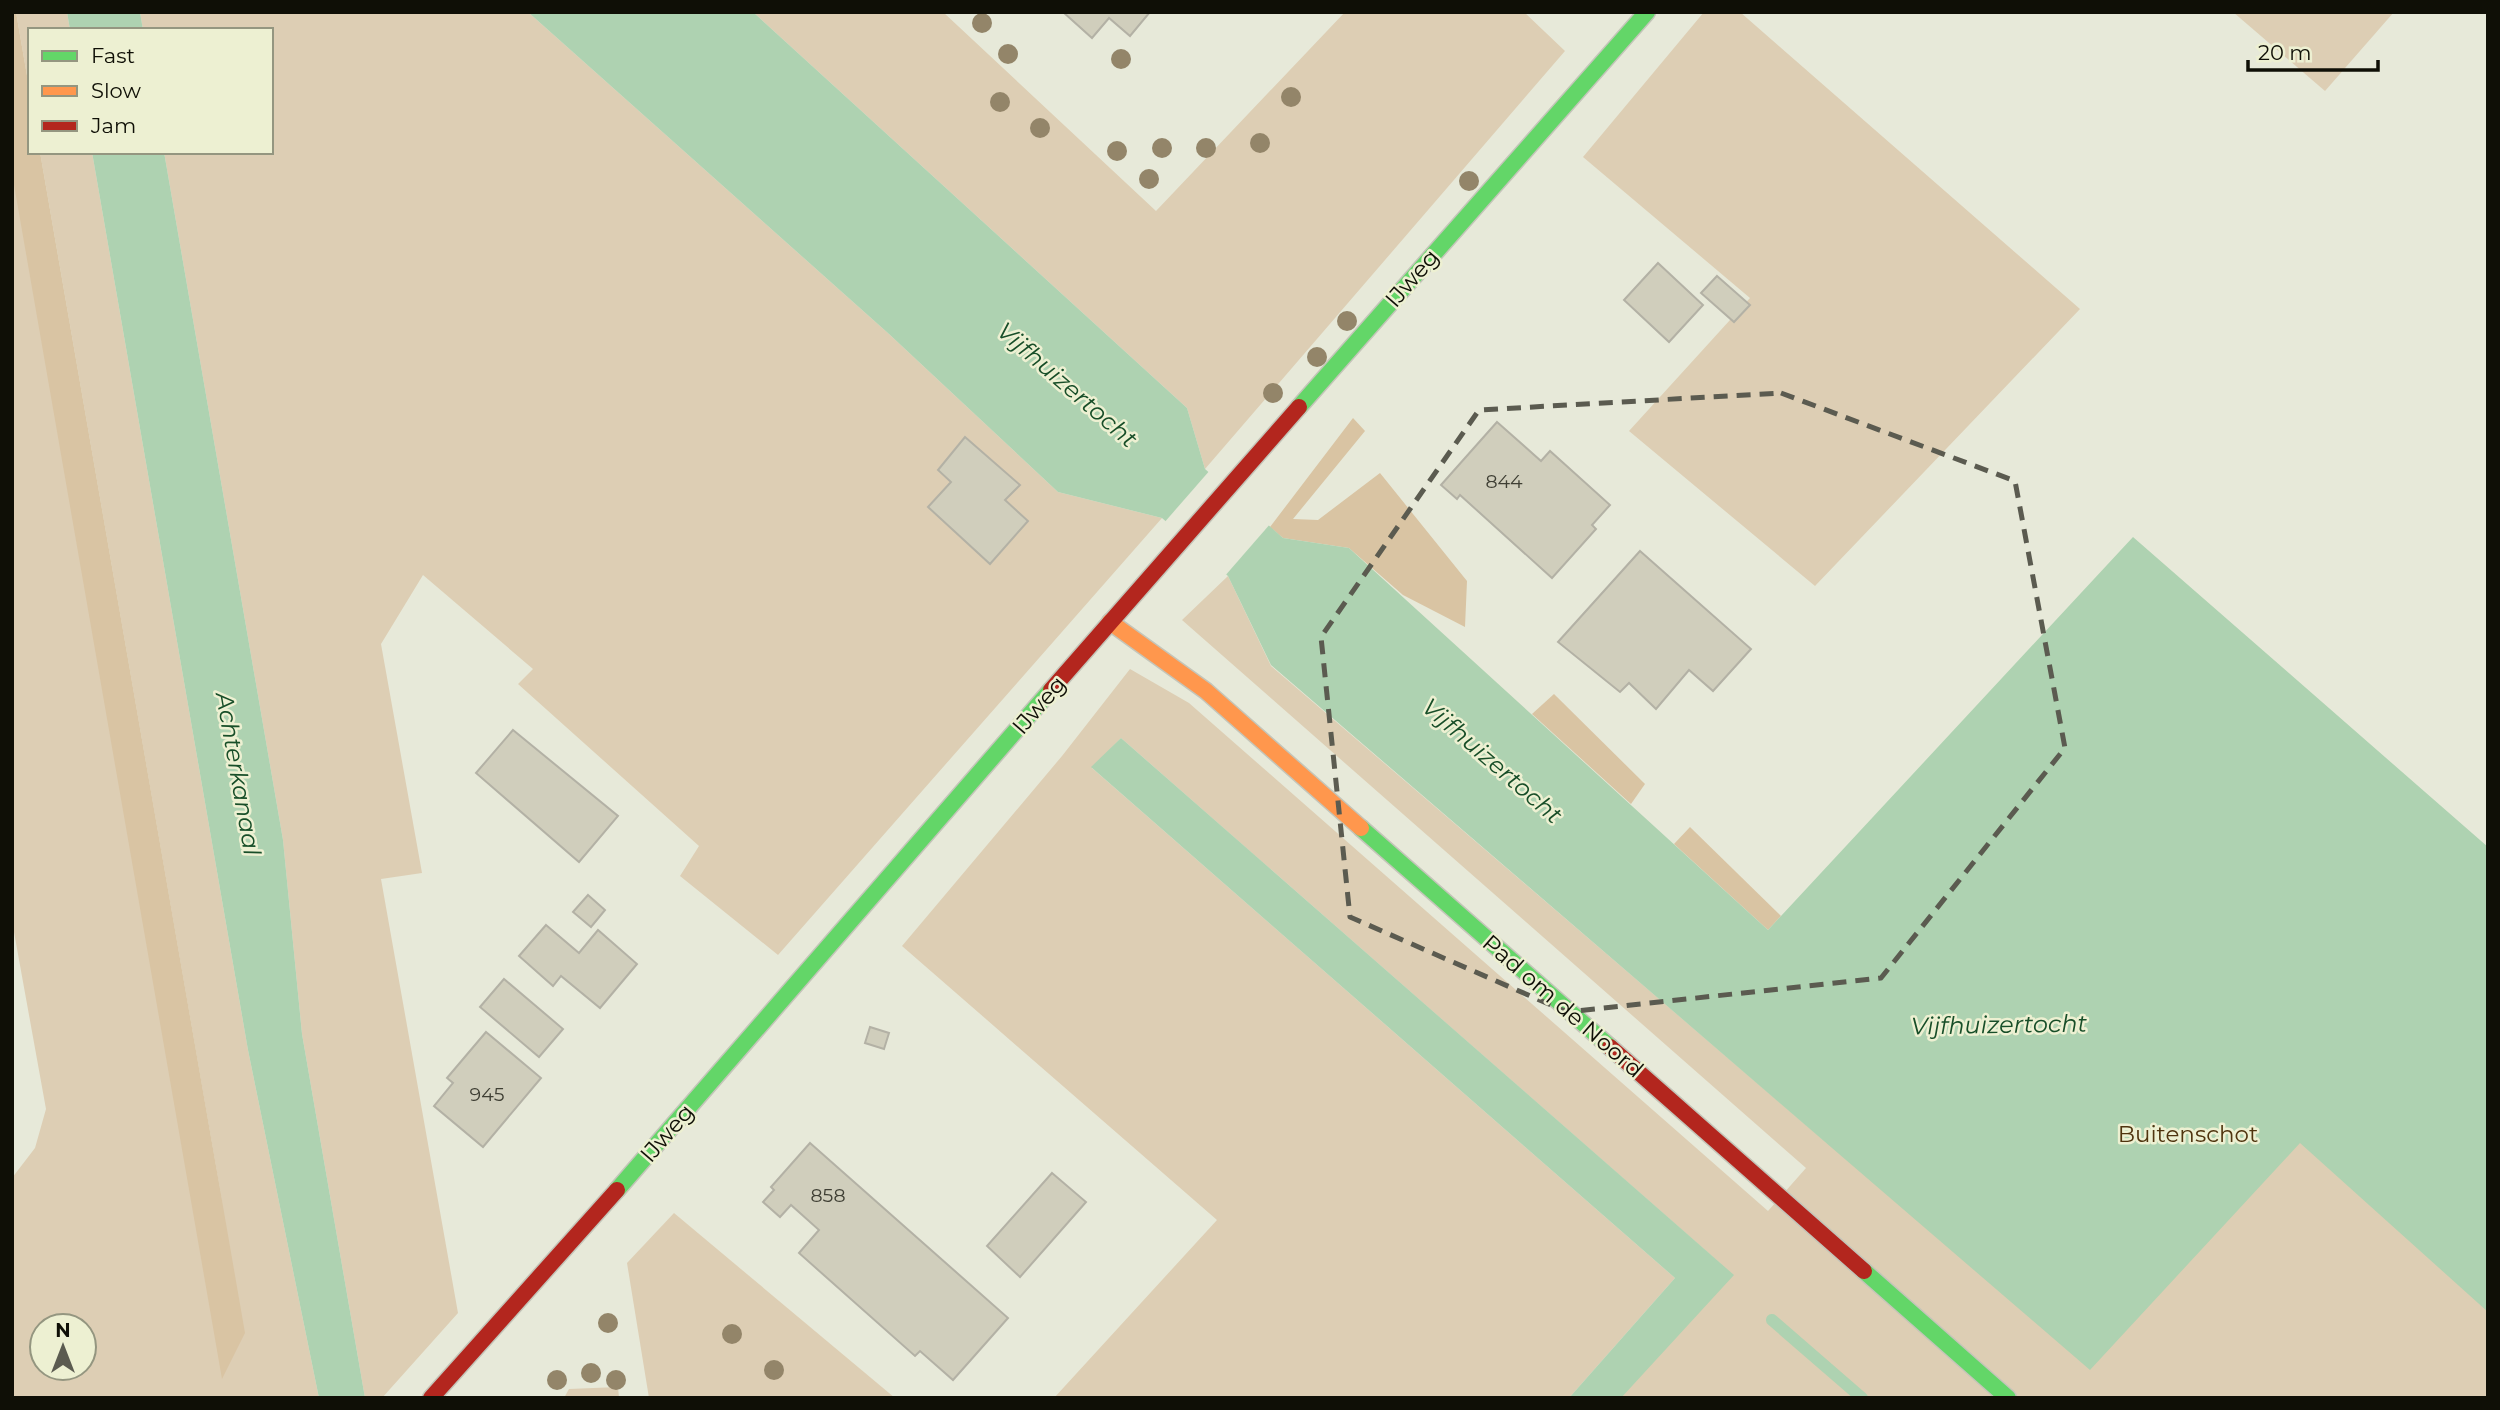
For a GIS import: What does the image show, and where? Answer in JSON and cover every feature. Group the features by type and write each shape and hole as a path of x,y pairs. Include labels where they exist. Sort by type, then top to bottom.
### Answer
{"street":[{"name":"IJweg","path":"431,1398 579,1233 1110,622 1647,12"},
{"name":"Pad om de Noord","path":"1110,622 1206,691 2008,1398"}],"highlighted area":[{"path":"1781,393 2015,481 2065,748 1881,978 1567,1012 1350,917 1321,637 1479,410"}],"green space":[{"path":"16,12 67,12 70,28 28,28 28,81"},
{"path":"140,12 528,12 889,334 1058,492 1162,518 778,955 680,876 699,846 518,684 533,669 423,575 381,644 422,873 381,879 458,1313 382,1398 365,1398 302,1034 283,840 164,154 273,154 273,28 143,28"},
{"path":"753,12 943,12 1156,211 1345,12 1524,12 1565,51 1205,469 1187,408"},
{"path":"1704,12 1740,12 2080,309 1815,586 1629,431 1750,298 1583,157"},
{"path":"2233,12 2394,12 2325,91"},
{"path":"12,54 28,154 30,154 223,1207 40,154 92,154 248,1050 319,1398 12,1398 12,1178 35,1148 46,1109 12,921"},
{"name":"Buitenschot","path":"1228,576 1271,666 1827,1143 2488,1046 2488,1398 1604,1398 1721,1264 1121,738 1092,768 1675,1278 1569,1398 1054,1398 1217,1220 902,946 1062,756 1130,669 1189,703 1768,1211 1806,1168 1182,620"},
{"path":"674,1213 895,1398 649,1398 627,1263"},
{"path":"618,1387 619,1398 564,1398 569,1389"}],"shaded area":[{"path":"12,12 16,12 28,81 28,154 40,154 245,1333 222,1379 12,173"},
{"path":"1353,418 1365,431 1293,519 1318,520 1380,473 1467,581 1465,627 1403,595 1349,548 1283,538 1270,527"},
{"path":"1554,694 1645,784 1631,804 1532,714"},
{"path":"1690,827 1781,916 1768,930 1674,844"}],"water":[{"path":"67,12 140,12 143,28 70,28"},
{"name":"Vijfhuizertocht","path":"528,12 753,12 1187,408 1205,469 1283,538 1349,548 1768,930 2133,537 2488,847 2488,1312 2300,1143 2090,1370 1271,665 1228,576 1162,518 1058,492 889,334"},
{"name":"Achterkanaal","path":"92,154 164,154 283,840 302,1034 365,1398 319,1398 248,1050"},
{"path":"1121,738 1734,1275 1621,1398 1569,1398 1675,1278 1091,767"}],"pier":[{"path":"1211,469 1271,523 1224,577 1163,524"}],"building":[{"path":"1063,12 1150,12 1130,36 1109,18 1092,38"},
{"path":"1658,263 1703,305 1669,342 1624,300"},
{"path":"1717,276 1750,305 1734,322 1701,293"},
{"path":"1497,422 1541,461 1550,451 1610,505 1592,525 1596,529 1552,578 1460,495 1457,499 1441,485"},
{"path":"965,437 1020,485 1005,500 1028,521 990,564 928,507 951,482 938,470"},
{"path":"1640,551 1751,649 1713,691 1689,670 1656,709 1629,683 1620,692 1558,642"},
{"path":"513,730 618,816 579,862 476,773"},
{"path":"588,895 605,910 591,927 573,912"},
{"path":"546,925 579,953 598,930 637,964 600,1008 561,976 553,986 519,956"},
{"path":"504,979 563,1029 539,1057 480,1007"},
{"path":"870,1027 889,1033 884,1049 865,1043"},
{"path":"486,1032 541,1078 483,1147 434,1106 453,1083 447,1078"},
{"path":"810,1143 1008,1318 953,1380 920,1351 915,1356 799,1253 819,1230 791,1205 780,1217 763,1202 774,1190 771,1187"},
{"path":"1052,1173 1086,1202 1020,1277 987,1246"}],"waterway":[{"path":"1772,1320 1862,1398"}],"traffic: fast":[{"path":"1299,407 1647,12"},
{"path":"617,1190 1051,690"},
{"path":"1361,828 1610,1047"},
{"path":"1864,1271 2008,1398"}],"traffic: slow":[{"path":"1110,622 1206,691 1361,828"}],"traffic: jam":[{"path":"1051,690 1299,407"},
{"path":"1610,1047 1864,1271"},
{"path":"431,1398 617,1190"}]}
